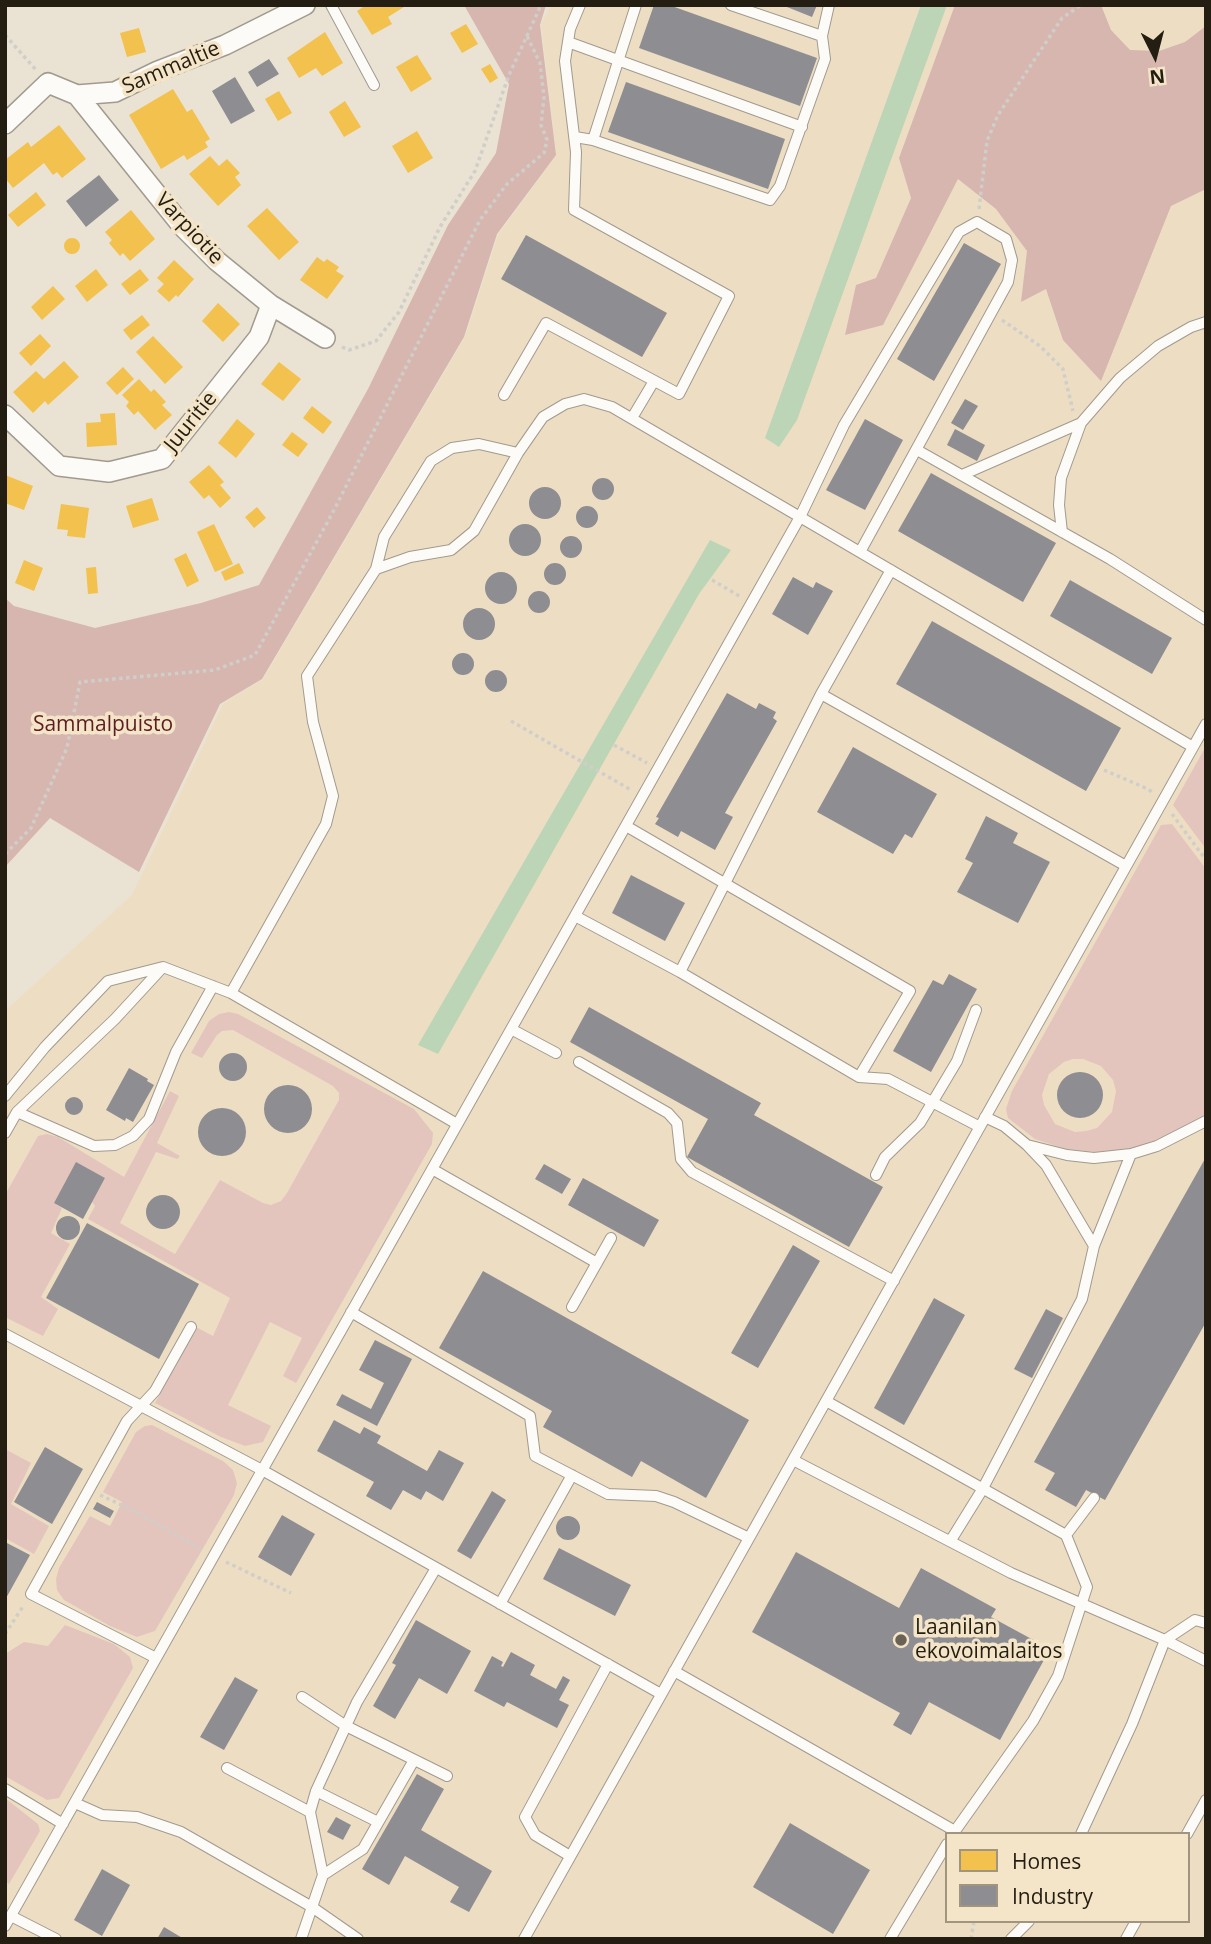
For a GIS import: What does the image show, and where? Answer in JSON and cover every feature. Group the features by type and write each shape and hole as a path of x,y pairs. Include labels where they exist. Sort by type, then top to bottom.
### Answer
{"street":[{"name":"Sammaltie","path":"48,82 77,95 115,92 158,71 225,45 305,5"},
{"path":"5,124 48,82"},
{"name":"Varpiotie","path":"77,95 183,227 217,261 271,305 325,338"},
{"name":"Juuritie","path":"5,415 59,466 109,472 162,459 259,337 271,305"}],"lane":[{"path":"331,5 374,85"},
{"path":"504,395 546,323 679,394 729,296 574,210 576,152 565,61 570,29 580,5"},
{"path":"593,140 636,5"},
{"path":"731,5 822,36"},
{"path":"575,137 593,140 770,200 780,186 825,60 822,36 829,5"},
{"path":"568,42 802,127"},
{"path":"5,1926 752,603 800,517 844,425 960,232 977,222 1006,239 1012,260 1008,282 860,552"},
{"path":"1062,532 1059,505 1061,478 1081,423 1119,377 1158,346 1191,327 1206,322"},
{"path":"632,418 654,381"},
{"path":"376,569 410,557 452,550 474,531 518,453 543,417 565,404 584,399 612,407 632,418 1193,747"},
{"path":"962,475 1081,423"},
{"path":"231,993 326,824 332,796 313,722 307,676 376,569 384,537 431,461 452,448 479,444 518,453"},
{"path":"917,450 1110,559 1206,620"},
{"path":"680,972 821,694 891,570"},
{"path":"821,694 1126,866"},
{"path":"524,1939 1206,724"},
{"path":"626,827 910,991 859,1077"},
{"path":"575,916 680,972 859,1077 888,1079 980,1127"},
{"path":"5,1096 45,1047 108,981 163,967 231,993 457,1125"},
{"path":"5,1133 17,1111 115,1018 163,967"},
{"path":"17,1111 94,1146 115,1145 133,1136 149,1119 176,1052 213,986"},
{"path":"876,1175 886,1157 920,1122 957,1061 976,1010"},
{"path":"511,1029 556,1053"},
{"path":"579,1062 668,1113 677,1123 681,1159 692,1172 894,1280"},
{"path":"985,1117 1004,1126 1027,1145 1045,1166 1094,1246"},
{"path":"1027,1145 1067,1155 1094,1158 1131,1154 1157,1146 1206,1121"},
{"path":"951,1540 982,1490 1082,1299 1094,1246 1131,1154"},
{"path":"432,1169 597,1264"},
{"path":"572,1307 611,1238"},
{"path":"351,1312 530,1416 535,1456 608,1494 656,1496 749,1538"},
{"path":"156,1658 31,1594 127,1421 155,1391 191,1327"},
{"path":"5,1334 262,1470 661,1694"},
{"path":"674,1671 954,1832 1033,1721 1058,1676 1087,1587 1066,1535 826,1401"},
{"path":"793,1460 1011,1573 1165,1640 1206,1661"},
{"path":"500,1604 572,1475"},
{"path":"1066,1535 1094,1498"},
{"path":"302,1939 323,1875 310,1812 316,1791 357,1702 436,1568"},
{"path":"1083,1832 1132,1724 1165,1640 1195,1620 1206,1623"},
{"path":"570,1856 536,1835 525,1817 608,1664"},
{"path":"302,1697 346,1726 447,1776"},
{"path":"323,1875 363,1849 414,1760"},
{"path":"228,1768 310,1812"},
{"path":"5,1789 63,1824"},
{"path":"316,1791 378,1822"},
{"path":"1187,1832 1206,1800"},
{"path":"75,1803 102,1815 137,1817 181,1832 312,1907 358,1939"},
{"path":"890,1939 945,1847"},
{"path":"11,1916 56,1939"},
{"path":"1010,1939 1027,1923"},
{"path":"1126,1939 1135,1923"}],"path":[{"path":"325,338 349,350 376,341 399,312 440,227 475,170 526,34 541,5"},
{"path":"977,222 987,141 998,116 1062,18 1082,5"},
{"path":"5,854 31,828 67,748 80,682 215,670 255,655 334,510 481,220 507,184 544,153 547,140 541,125 544,97 540,63 526,34"},
{"path":"5,35 48,82"},
{"path":"991,313 1040,346 1063,369 1072,409 1081,423"},
{"path":"712,580 752,603"},
{"path":"511,721 642,797"},
{"path":"614,745 657,770"},
{"path":"89,1490 291,1593"},
{"path":"5,1634 31,1594"}],"shaded area":[{"path":"551,5 1206,5 1206,1939 5,1939 5,1011 132,895 223,704 263,679 465,337 498,235 556,155 541,24"},
{"path":"921,5 947,5 797,420 779,447 765,438"},
{"path":"710,540 731,550 699,594 438,1054 418,1045"},
{"path":"1206,746 1206,849 1173,805"},
{"path":"1172,824 1206,869 1206,1115 1159,1139 1130,1149 1095,1152 1065,1149 1035,1139 1008,1118 1006,1109 1012,1091 1161,825","holes":["1083,1059 1101,1066 1113,1080 1116,1091 1112,1112 1097,1128 1075,1132 1055,1124 1044,1105 1042,1095 1049,1074 1064,1062"]},
{"path":"219,1014 238,1014 414,1109 433,1133 432,1144 296,1383 283,1376 302,1338 270,1322 228,1405 271,1426 263,1442 245,1446 221,1437 155,1403 196,1327 213,1336 230,1298 88,1219 95,1206 92,1202 105,1178 76,1163 54,1203 62,1208 51,1233 70,1244 41,1297 58,1309 43,1336 5,1317 5,1195 38,1136 47,1134 58,1137 124,1177 170,1091 179,1096 157,1143 180,1156 177,1159 156,1152 120,1223 175,1254 220,1180 271,1205 281,1201 287,1193 339,1100 339,1093 333,1086 233,1030 222,1031 217,1035 202,1058 191,1053 209,1021"},
{"path":"152,1425 223,1461 233,1470 237,1483 234,1495 155,1631 137,1637 110,1626 64,1600 57,1590 56,1579 59,1568 90,1516 110,1526 122,1502 103,1492 136,1432"},
{"path":"5,1449 31,1463 11,1504 49,1526 34,1554 5,1538"},
{"path":"65,1625 114,1644 130,1657 133,1668 59,1798 47,1800 5,1776 5,1654 24,1642 48,1646"},
{"path":"5,1798 38,1824 40,1831 9,1884 5,1881"}],"green space":[{"name":"Sammalpuisto","path":"464,5 546,5 540,25 556,155 497,234 464,337 262,679 220,704 139,872 50,818 5,867 5,598 14,606 95,628 201,603 259,585 368,389 448,225 496,153 509,84"},
{"path":"955,5 1101,5 1111,30 1130,50 1159,51 1185,42 1206,26 1206,189 1171,206 1101,381 1063,340 1046,289 1021,302 1027,251 996,209 958,179 883,325 845,335 856,285 876,278 911,198 899,158"}],"building: Homes":[{"path":"366,5 407,5 388,17 392,24 372,35 357,11"},
{"path":"466,24 478,44 462,53 450,33"},
{"path":"139,28 146,52 127,57 120,33"},
{"path":"325,32 343,63 322,76 316,68 299,78 287,58"},
{"path":"417,55 432,79 411,92 396,67"},
{"path":"490,64 498,78 490,83 481,69"},
{"path":"173,89 187,112 192,109 210,139 205,142 208,147 187,160 184,155 161,169 129,115"},
{"path":"279,91 292,113 278,121 265,99"},
{"path":"345,101 361,127 344,137 329,112"},
{"path":"59,125 86,159 62,178 57,172 53,175 44,163 13,188 5,178 5,160 28,142 31,147"},
{"path":"417,131 433,158 408,173 392,146"},
{"path":"210,156 219,166 227,159 240,173 235,177 241,185 218,206 189,174"},
{"path":"36,192 46,205 18,227 8,215"},
{"path":"267,208 299,242 279,260 247,226"},
{"path":"131,210 155,239 130,261 123,253 120,256 109,243 112,240 105,232"},
{"path":"69,238 75,238 80,246 78,252 69,254 64,249 64,243"},
{"path":"317,257 324,262 327,259 339,267 336,271 344,276 327,299 300,280"},
{"path":"174,260 194,279 178,297 176,295 169,302 157,291 164,284 157,278"},
{"path":"96,269 108,285 87,302 75,286"},
{"path":"140,269 149,280 130,295 121,284"},
{"path":"53,286 65,299 42,320 31,307"},
{"path":"218,303 240,324 223,342 202,321"},
{"path":"142,315 150,325 131,340 123,330"},
{"path":"40,334 51,346 31,366 19,353"},
{"path":"153,336 183,367 165,384 136,352"},
{"path":"64,361 79,377 48,405 45,401 33,413 13,392 36,371 44,379"},
{"path":"279,362 301,379 283,401 261,384"},
{"path":"123,367 134,379 117,395 106,383"},
{"path":"139,379 151,392 154,389 166,402 162,405 172,415 155,430 138,411 134,415 126,406 129,402 122,395"},
{"path":"312,406 332,422 323,434 303,418"},
{"path":"115,413 117,445 87,447 86,423 101,422 100,414"},
{"path":"237,419 255,434 236,458 218,443"},
{"path":"292,432 308,444 298,457 282,445"},
{"path":"209,465 224,482 220,485 231,498 220,508 209,495 204,499 189,482"},
{"path":"5,475 33,486 24,510 5,503"},
{"path":"152,498 159,520 133,528 126,506"},
{"path":"61,504 89,508 85,538 67,536 68,530 57,529"},
{"path":"257,507 266,518 254,528 245,517"},
{"path":"214,524 233,564 215,572 197,532"},
{"path":"186,553 199,581 187,587 174,559"},
{"path":"24,560 43,568 34,591 15,583"},
{"path":"239,563 244,573 225,581 221,572"},
{"path":"96,567 98,593 88,594 86,568"}],"building: Industry":[{"path":"654,5 669,5 817,58 800,106 639,48"},
{"path":"782,5 817,5 812,17"},
{"path":"269,59 279,74 257,87 248,72"},
{"path":"235,77 255,111 231,124 212,91"},
{"path":"626,82 785,139 768,189 608,132"},
{"path":"99,175 119,200 86,227 66,201"},
{"path":"526,235 667,313 642,357 501,279"},
{"path":"964,243 1001,264 934,381 897,359"},
{"path":"965,399 978,406 963,430 951,423"},
{"path":"865,419 903,440 865,510 826,490"},
{"path":"955,429 985,445 977,461 947,445"},
{"path":"931,473 1056,543 1023,602 898,531"},
{"path":"603,478 611,481 614,489 611,497 603,500 595,497 592,489 595,481"},
{"path":"545,487 556,492 561,503 556,514 545,519 534,514 529,503 534,492"},
{"path":"587,506 595,509 598,517 595,525 587,528 579,525 576,517 579,509"},
{"path":"525,524 536,529 541,540 536,551 525,556 514,551 509,540 514,529"},
{"path":"571,536 579,539 582,547 579,555 571,558 563,555 560,547 563,539"},
{"path":"555,563 563,566 566,574 563,582 555,585 547,582 544,574 547,566"},
{"path":"501,572 512,577 517,588 512,599 501,604 490,599 485,588 490,577"},
{"path":"793,577 813,588 816,582 833,591 808,635 772,614"},
{"path":"1070,580 1172,638 1152,674 1050,616"},
{"path":"539,591 547,594 550,602 547,610 539,613 531,610 528,602 531,594"},
{"path":"479,608 490,613 495,624 490,635 479,640 468,635 463,624 468,613"},
{"path":"932,621 1121,728 1086,791 896,684"},
{"path":"463,653 471,656 474,664 471,672 463,675 455,672 452,664 455,656"},
{"path":"496,670 504,673 507,681 504,689 496,692 488,689 485,681 488,673"},
{"path":"727,693 756,709 759,703 776,712 773,718 777,721 725,813 733,817 715,850 681,831 678,837 655,824 659,818 656,817"},
{"path":"853,747 937,794 912,838 905,834 893,854 817,812"},
{"path":"986,816 1018,833 1013,843 1050,862 1018,923 957,892 973,863 965,859"},
{"path":"631,875 685,903 665,941 612,913"},
{"path":"949,974 977,989 931,1072 893,1051 933,980 943,985"},
{"path":"589,1007 761,1103 754,1115 883,1187 849,1247 687,1157 708,1119 570,1042"},
{"path":"233,1053 243,1057 247,1067 243,1077 233,1081 223,1077 219,1067 223,1057"},
{"path":"129,1068 154,1085 133,1122 126,1118 125,1121 106,1110"},
{"path":"1080,1072 1096,1079 1103,1095 1096,1111 1080,1118 1064,1111 1057,1095 1064,1079"},
{"path":"288,1085 297,1086 305,1092 311,1100 311,1118 305,1126 297,1132 288,1133 279,1132 271,1126 265,1118 264,1109 265,1100 271,1092 279,1086"},
{"path":"70,1097 78,1097 83,1106 81,1113 70,1115 65,1110 65,1102"},
{"path":"222,1108 239,1115 246,1132 239,1149 222,1156 205,1149 198,1132 205,1115"},
{"path":"1206,1157 1206,1322 1105,1500 1086,1490 1076,1507 1045,1490 1055,1473 1034,1462"},
{"path":"76,1162 105,1178 83,1219 54,1203"},
{"path":"544,1164 571,1179 562,1194 535,1179"},
{"path":"583,1178 659,1220 644,1247 568,1205"},
{"path":"163,1195 175,1200 180,1212 175,1224 163,1229 151,1224 146,1212 151,1200"},
{"path":"68,1216 79,1223 80,1228 73,1239 68,1240 57,1233 56,1228 63,1217"},
{"path":"87,1223 199,1284 159,1359 46,1298"},
{"path":"793,1245 820,1261 758,1368 731,1353"},
{"path":"483,1271 749,1420 706,1498 641,1461 632,1477 543,1427 552,1411 439,1348"},
{"path":"934,1298 965,1315 904,1425 874,1408"},
{"path":"1046,1309 1063,1318 1032,1378 1014,1369"},
{"path":"375,1340 412,1359 377,1426 336,1405 342,1394 371,1409 384,1383 359,1370"},
{"path":"334,1420 360,1434 364,1427 381,1436 377,1443 427,1471 439,1450 464,1463 443,1501 426,1491 421,1500 403,1490 391,1510 366,1496 374,1482 317,1451"},
{"path":"45,1447 83,1469 52,1524 14,1502"},
{"path":"492,1491 506,1500 471,1559 457,1551"},
{"path":"97,1502 114,1511 110,1518 93,1509"},
{"path":"282,1515 315,1534 291,1576 258,1557"},
{"path":"568,1516 577,1519 580,1528 577,1537 568,1540 559,1537 556,1528 559,1519"},
{"path":"5,1542 30,1555 5,1600"},
{"path":"559,1548 631,1585 615,1616 543,1579"},
{"name":"Laanilan ekovoimalaitos","path":"796,1552 899,1608 921,1568 996,1609 991,1617 1050,1649 1000,1740 929,1702 911,1735 893,1725 900,1713 752,1632"},
{"path":"416,1620 471,1651 447,1694 419,1678 395,1719 373,1706 396,1665 392,1663"},
{"path":"511,1652 535,1665 530,1675 556,1689 563,1676 570,1680 559,1700 569,1705 557,1728 507,1702 504,1707 474,1691 492,1656 503,1662 503,1667"},
{"path":"235,1677 258,1690 224,1750 200,1737"},
{"path":"417,1774 444,1789 421,1830 492,1871 469,1912 450,1902 459,1887 405,1856 389,1885 362,1869"},
{"path":"336,1817 351,1825 343,1840 327,1832"},
{"path":"790,1823 870,1870 833,1934 753,1887"},
{"path":"102,1869 130,1885 102,1936 74,1920"},
{"path":"164,1927 184,1939 157,1939"}],"place":[{"name":"Laanilan ekovoimalaitos","path":"901,1640"}]}
